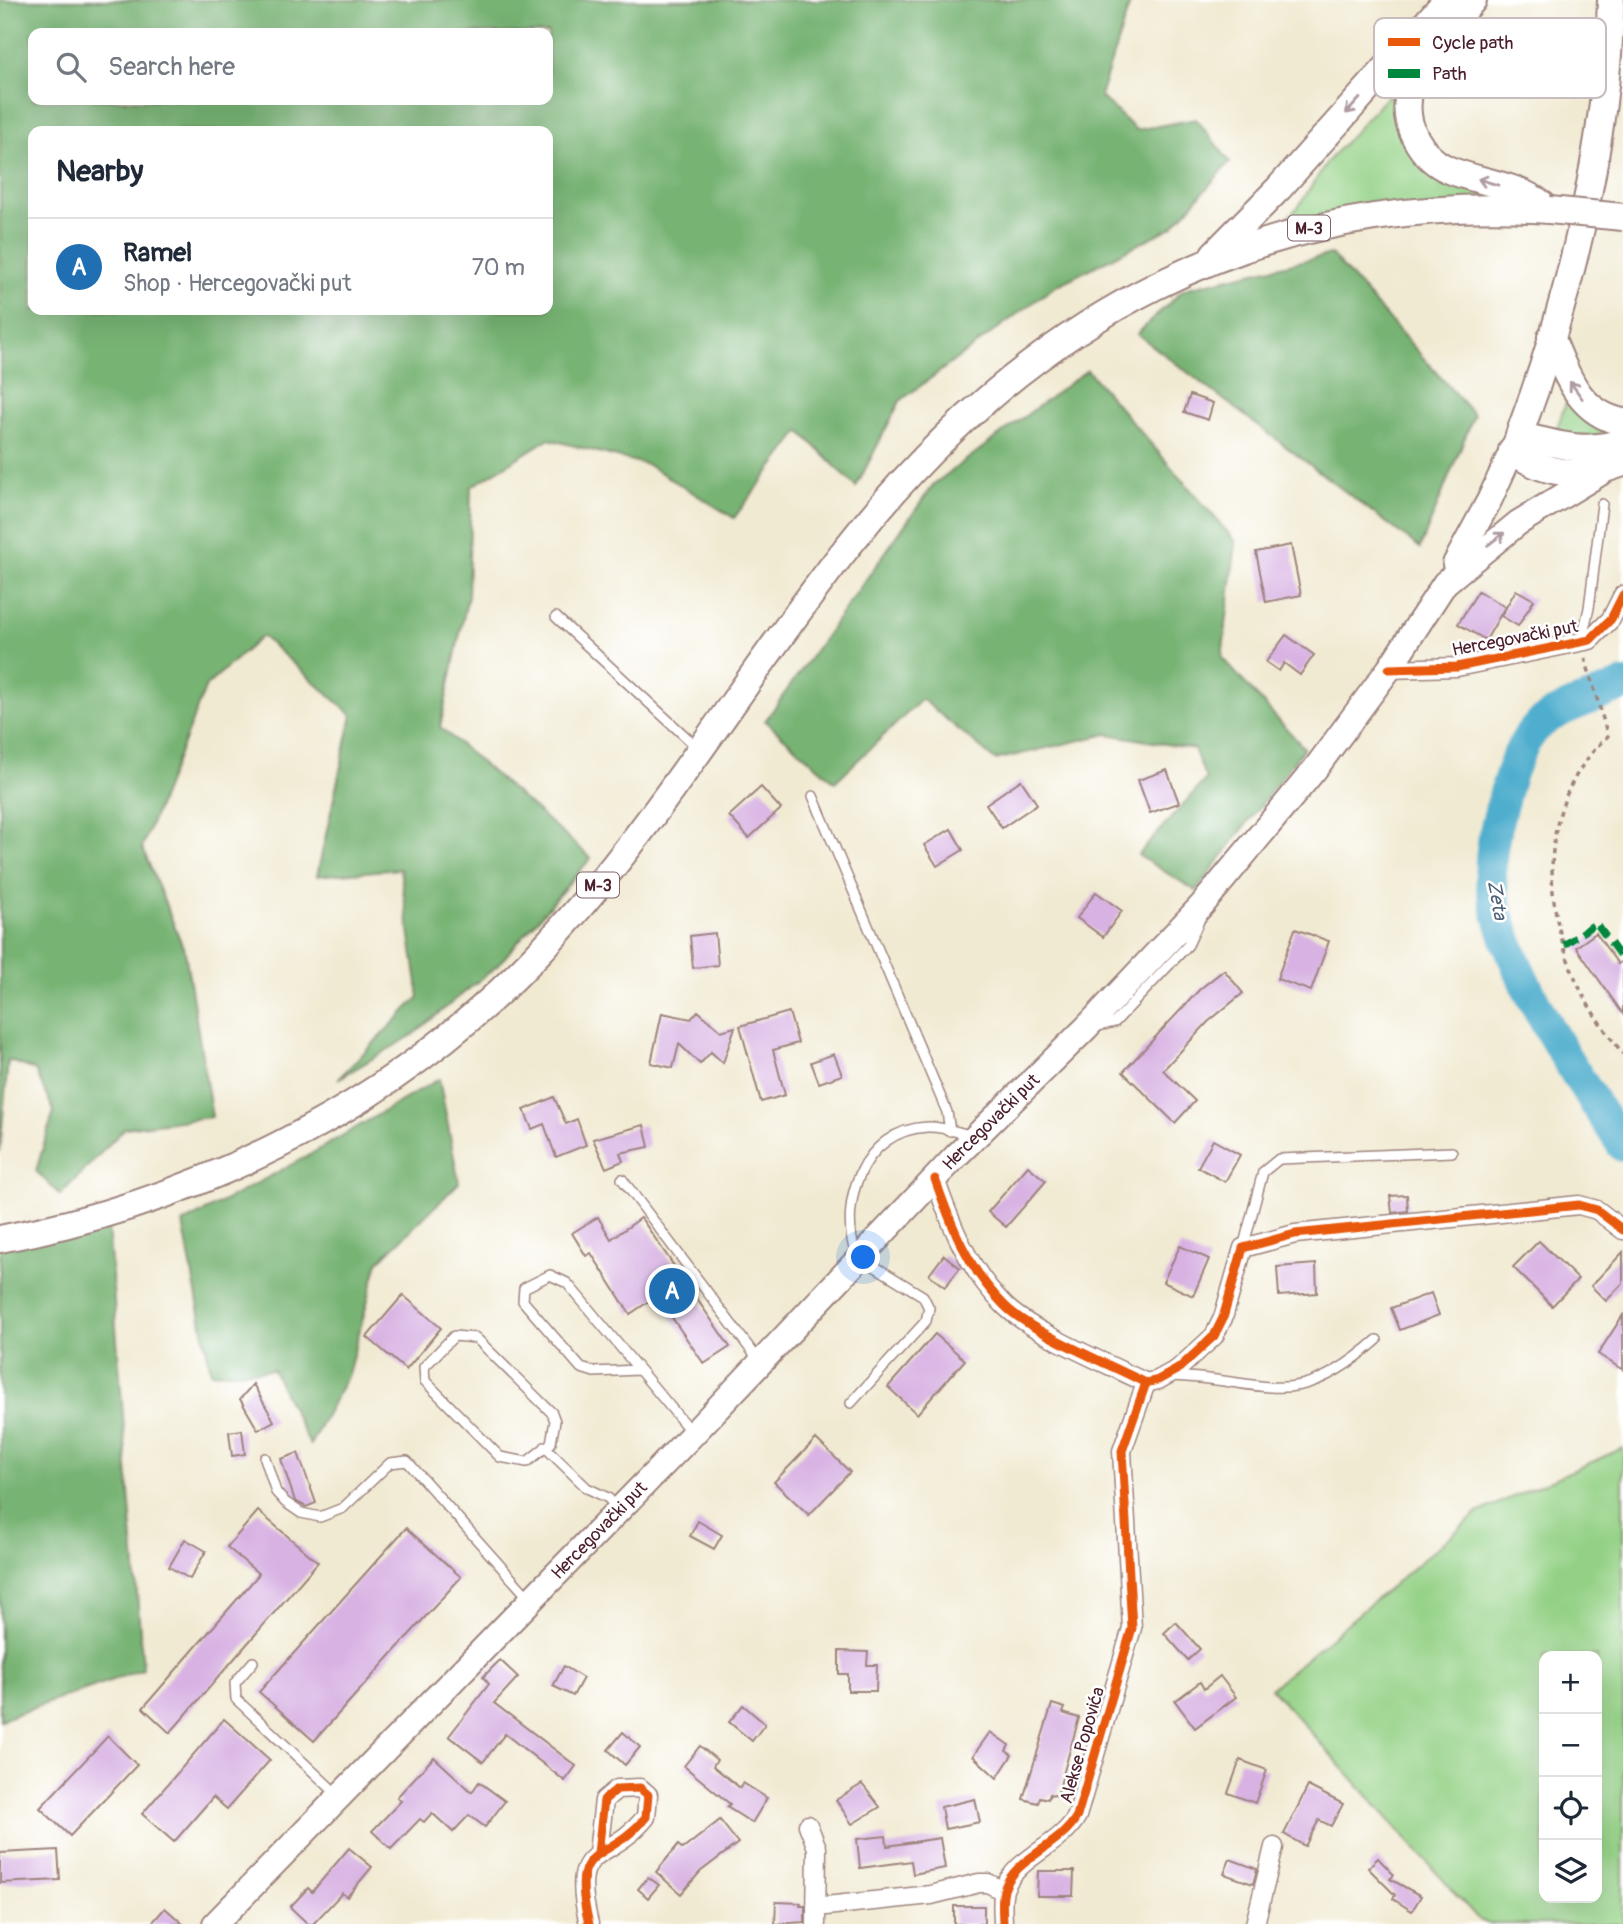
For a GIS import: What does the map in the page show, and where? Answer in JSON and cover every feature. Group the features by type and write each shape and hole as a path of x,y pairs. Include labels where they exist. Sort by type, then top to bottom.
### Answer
{"main road":[{"path":"1431,18 1447,0"},
{"path":"1459,18 1473,0"},
{"path":"1206,261 1279,188 1374,82"},
{"path":"1407,98 1412,131 1423,150 1442,167 1522,193 1549,210"},
{"path":"1389,669 1445,583 1490,499 1516,442 1551,337 1572,259 1601,114 1601,98"},
{"name":"M-3","path":"0,1239 112,1212 226,1169 320,1122 414,1062 478,1012 543,949 597,886 701,751 851,542 940,444 997,393 1073,336 1149,289 1206,261 1285,234 1380,214 1487,207 1623,217"},
{"path":"1551,337 1568,380 1580,398 1601,415 1623,422"},
{"path":"1516,442 1582,449 1600,448 1623,441"},
{"path":"1516,442 1538,467 1561,473 1584,473 1617,465"},
{"path":"1445,583 1518,523 1617,465"},
{"name":"Hercegovački put","path":"215,1924 694,1434 975,1137 1086,1028 1202,905 1287,805 1389,669"}],"street":[{"name":"Hercegovački put","path":"1389,669 1457,667 1590,640 1611,619 1623,594"},
{"path":"935,1179 954,1236 1004,1306 1023,1320 1146,1383 1178,1369 1214,1336 1223,1318 1243,1248 1295,1234 1579,1205 1597,1210 1623,1230"},
{"name":"Alekse Popovića","path":"1003,1891 1014,1872 1062,1837 1077,1816 1132,1628 1122,1451 1146,1383"},
{"path":"808,1825 817,1848 816,1916 988,1883 1003,1891 1003,1924"},
{"path":"1255,1924 1274,1847"},
{"path":"589,1924 581,1891 586,1869 597,1853"}],"lane":[{"path":"1581,642 1589,608 1602,504"},
{"path":"556,617 701,751"},
{"path":"813,796 947,1112 950,1131"},
{"path":"851,1403 926,1321 929,1308 923,1296 859,1259 850,1236 848,1211 855,1183 868,1161 883,1146 907,1132 929,1126 975,1137"},
{"path":"1243,1248 1263,1172 1279,1158 1452,1152"},
{"path":"622,1179 761,1363"},
{"path":"638,1370 594,1373 581,1368 523,1301 524,1288 550,1275 568,1283 694,1434"},
{"path":"454,1336 476,1338 552,1413 554,1433 545,1447 527,1462 500,1457 425,1381 424,1367 454,1336"},
{"path":"1165,1376 1286,1389 1311,1384 1340,1370 1377,1340"},
{"path":"545,1447 587,1488 608,1498 619,1511"},
{"path":"265,1458 276,1492 285,1502 301,1513 320,1517 343,1508 390,1463 407,1461 532,1601"},
{"path":"253,1662 235,1683 236,1699 340,1797"}],"path":[{"path":"1587,673 1608,736 1581,765 1567,789 1556,824 1553,886 1571,968 1590,1007 1623,1054"}],"green space":[{"path":"0,0 1131,0 1100,96 1136,130 1196,119 1230,162 1172,227 1054,287 900,401 856,487 800,431 734,518 648,465 548,439 471,487 468,596 440,727 591,858 498,965 411,1036 338,1079 419,997 400,869 317,876 352,715 262,636 206,686 142,847 185,952 212,1117 125,1128 60,1195 36,1171 54,1111 35,1070 8,1060 0,1152"},
{"path":"1475,0 1462,18 1459,18"},
{"path":"1385,98 1420,98 1410,135 1499,198 1276,230 1299,206 1327,162"},
{"path":"1331,254 1474,415 1420,548 1137,334 1184,289"},
{"path":"1087,370 1236,542 1222,658 1304,748 1196,891 1138,855 1206,779 1194,749 1107,734 995,760 922,699 835,782 765,721 934,484"},
{"path":"1570,391 1623,439 1554,437"},
{"path":"439,1079 459,1183 378,1262 348,1374 310,1445 273,1370 211,1373 183,1223 304,1158"},
{"path":"107,1213 143,1669 0,1720 0,1238"},
{"path":"1623,1448 1623,1924 1489,1924 1479,1920 1271,1688 1479,1512"}],"building":[{"path":"1190,395 1213,403 1208,420 1184,412"},
{"path":"1291,545 1301,595 1266,602 1256,552"},
{"path":"1516,590 1534,600 1518,626 1501,616"},
{"path":"1478,591 1505,607 1486,640 1458,624"},
{"path":"1286,635 1314,655 1300,675 1284,663 1279,671 1266,662"},
{"path":"1167,770 1179,803 1150,813 1138,780"},
{"path":"1021,780 1037,804 1002,828 986,804"},
{"path":"761,787 781,809 749,838 729,816"},
{"path":"951,829 963,850 937,866 924,845"},
{"path":"1096,892 1122,911 1103,937 1077,918"},
{"path":"1295,929 1329,941 1311,991 1277,979"},
{"path":"715,933 718,965 693,968 690,936"},
{"path":"1596,933 1618,964 1623,960 1623,1014 1576,947"},
{"path":"1224,970 1243,993 1208,1022 1163,1070 1195,1101 1175,1123 1123,1072 1200,989"},
{"path":"698,1011 721,1031 735,1027 723,1063 711,1052 700,1064 679,1044 673,1068 651,1063 662,1013 691,1019"},
{"path":"789,1012 798,1043 773,1050 785,1095 761,1102 740,1026"},
{"path":"834,1054 842,1075 819,1083 811,1062"},
{"path":"554,1097 566,1124 577,1119 586,1145 556,1157 544,1124 532,1129 524,1110"},
{"path":"644,1125 649,1147 620,1153 623,1161 606,1168 593,1139"},
{"path":"1213,1140 1240,1155 1225,1182 1198,1167"},
{"path":"1028,1166 1046,1181 1006,1227 988,1212"},
{"path":"1407,1195 1408,1211 1392,1213 1390,1196"},
{"path":"598,1217 611,1239 641,1218 730,1347 704,1364 657,1296 630,1314 591,1253 586,1256 572,1233"},
{"path":"1539,1241 1578,1279 1552,1306 1513,1267"},
{"path":"1180,1246 1209,1259 1193,1296 1163,1282"},
{"path":"1623,1252 1623,1283 1606,1301 1591,1286"},
{"path":"944,1255 960,1268 945,1287 929,1275"},
{"path":"1316,1264 1317,1293 1279,1296 1277,1267"},
{"path":"1431,1293 1439,1315 1400,1330 1391,1308"},
{"path":"403,1295 441,1328 406,1370 367,1337"},
{"path":"1623,1315 1623,1370 1598,1354"},
{"path":"935,1334 965,1360 917,1414 888,1387"},
{"path":"253,1384 274,1421 258,1430 240,1399"},
{"path":"242,1430 245,1454 232,1456 229,1432"},
{"path":"816,1439 850,1472 809,1515 774,1482"},
{"path":"298,1453 316,1503 306,1507 295,1501 281,1459"},
{"path":"258,1511 318,1562 170,1733 143,1708 259,1574 227,1547"},
{"path":"698,1521 722,1535 714,1549 690,1536"},
{"path":"406,1528 461,1577 314,1741 259,1692"},
{"path":"185,1539 206,1551 190,1579 169,1567"},
{"path":"1176,1622 1200,1649 1188,1660 1164,1633"},
{"path":"839,1651 868,1652 867,1665 877,1665 876,1691 848,1691 848,1674 839,1674"},
{"path":"500,1660 518,1677 494,1703 576,1766 565,1781 505,1734 483,1762 449,1736 489,1684 483,1677"},
{"path":"564,1666 583,1678 573,1696 553,1686"},
{"path":"1220,1676 1236,1697 1195,1728 1175,1701 1200,1682 1204,1689"},
{"path":"1052,1704 1065,1708 1063,1713 1079,1718 1057,1796 1050,1794 1048,1799 1040,1797 1038,1803 1023,1799"},
{"path":"743,1705 765,1724 752,1741 729,1722"},
{"path":"224,1719 270,1760 227,1809 213,1797 174,1842 142,1814"},
{"path":"623,1732 640,1747 625,1765 608,1750"},
{"path":"990,1732 1009,1745 1006,1751 1012,1755 997,1778 973,1756"},
{"path":"108,1736 137,1765 70,1836 40,1808"},
{"path":"700,1746 717,1760 713,1766 740,1788 743,1783 767,1798 752,1823 727,1807 730,1804 684,1766"},
{"path":"434,1757 472,1792 479,1782 505,1801 485,1827 469,1815 453,1832 432,1813 424,1822 420,1819 391,1849 372,1831 401,1801 397,1797"},
{"path":"1240,1760 1267,1770 1255,1803 1228,1793"},
{"path":"862,1784 880,1807 852,1824 836,1800"},
{"path":"1308,1786 1343,1804 1331,1826 1319,1820 1305,1846 1284,1834"},
{"path":"975,1799 980,1822 945,1829 941,1807"},
{"path":"720,1820 738,1843 700,1872 681,1894 656,1872 678,1845 683,1849"},
{"path":"886,1836 887,1846 940,1838 945,1868 913,1874 911,1861 860,1868 857,1839"},
{"path":"349,1848 372,1867 347,1897 342,1893 313,1924 308,1924 290,1907 308,1888 312,1892"},
{"path":"58,1850 60,1880 0,1883 0,1853"},
{"path":"1378,1858 1394,1875 1390,1879 1421,1896 1412,1911 1393,1899 1395,1895 1368,1868"},
{"path":"1230,1859 1257,1869 1253,1884 1224,1874"},
{"path":"1038,1871 1074,1871 1073,1896 1037,1896"},
{"path":"648,1877 659,1885 648,1898 638,1889"},
{"path":"776,1902 801,1903 800,1906 805,1906 805,1922 775,1924"},
{"path":"954,1906 984,1906 984,1924 954,1924"},
{"path":"165,1908 183,1924 151,1924"}],"waterway":[{"name":"Zeta","path":"1623,685 1553,715 1537,726 1531,734 1519,753 1508,784 1499,815 1491,864 1492,887 1499,919 1527,987 1564,1055 1623,1146"}],"marked path":[{"path":"1564,945 1596,923 1618,953 1623,949"}],"cycle path":[{"path":"1389,669 1457,667 1590,640 1611,619 1623,595"},
{"path":"935,1179 954,1230 980,1277 1004,1305 1051,1337 1146,1383 1178,1369 1214,1336 1223,1318 1243,1248 1295,1234 1579,1205 1597,1210 1623,1230"},
{"path":"1003,1924 1003,1894 1010,1879 1027,1860 1060,1836 1077,1816 1132,1628 1122,1451 1146,1383"},
{"path":"589,1924 583,1878 587,1866 646,1817 648,1795 640,1788 617,1789 604,1800 598,1853"}],"place":[{"name":"Ramel","path":"672,1291"}]}
